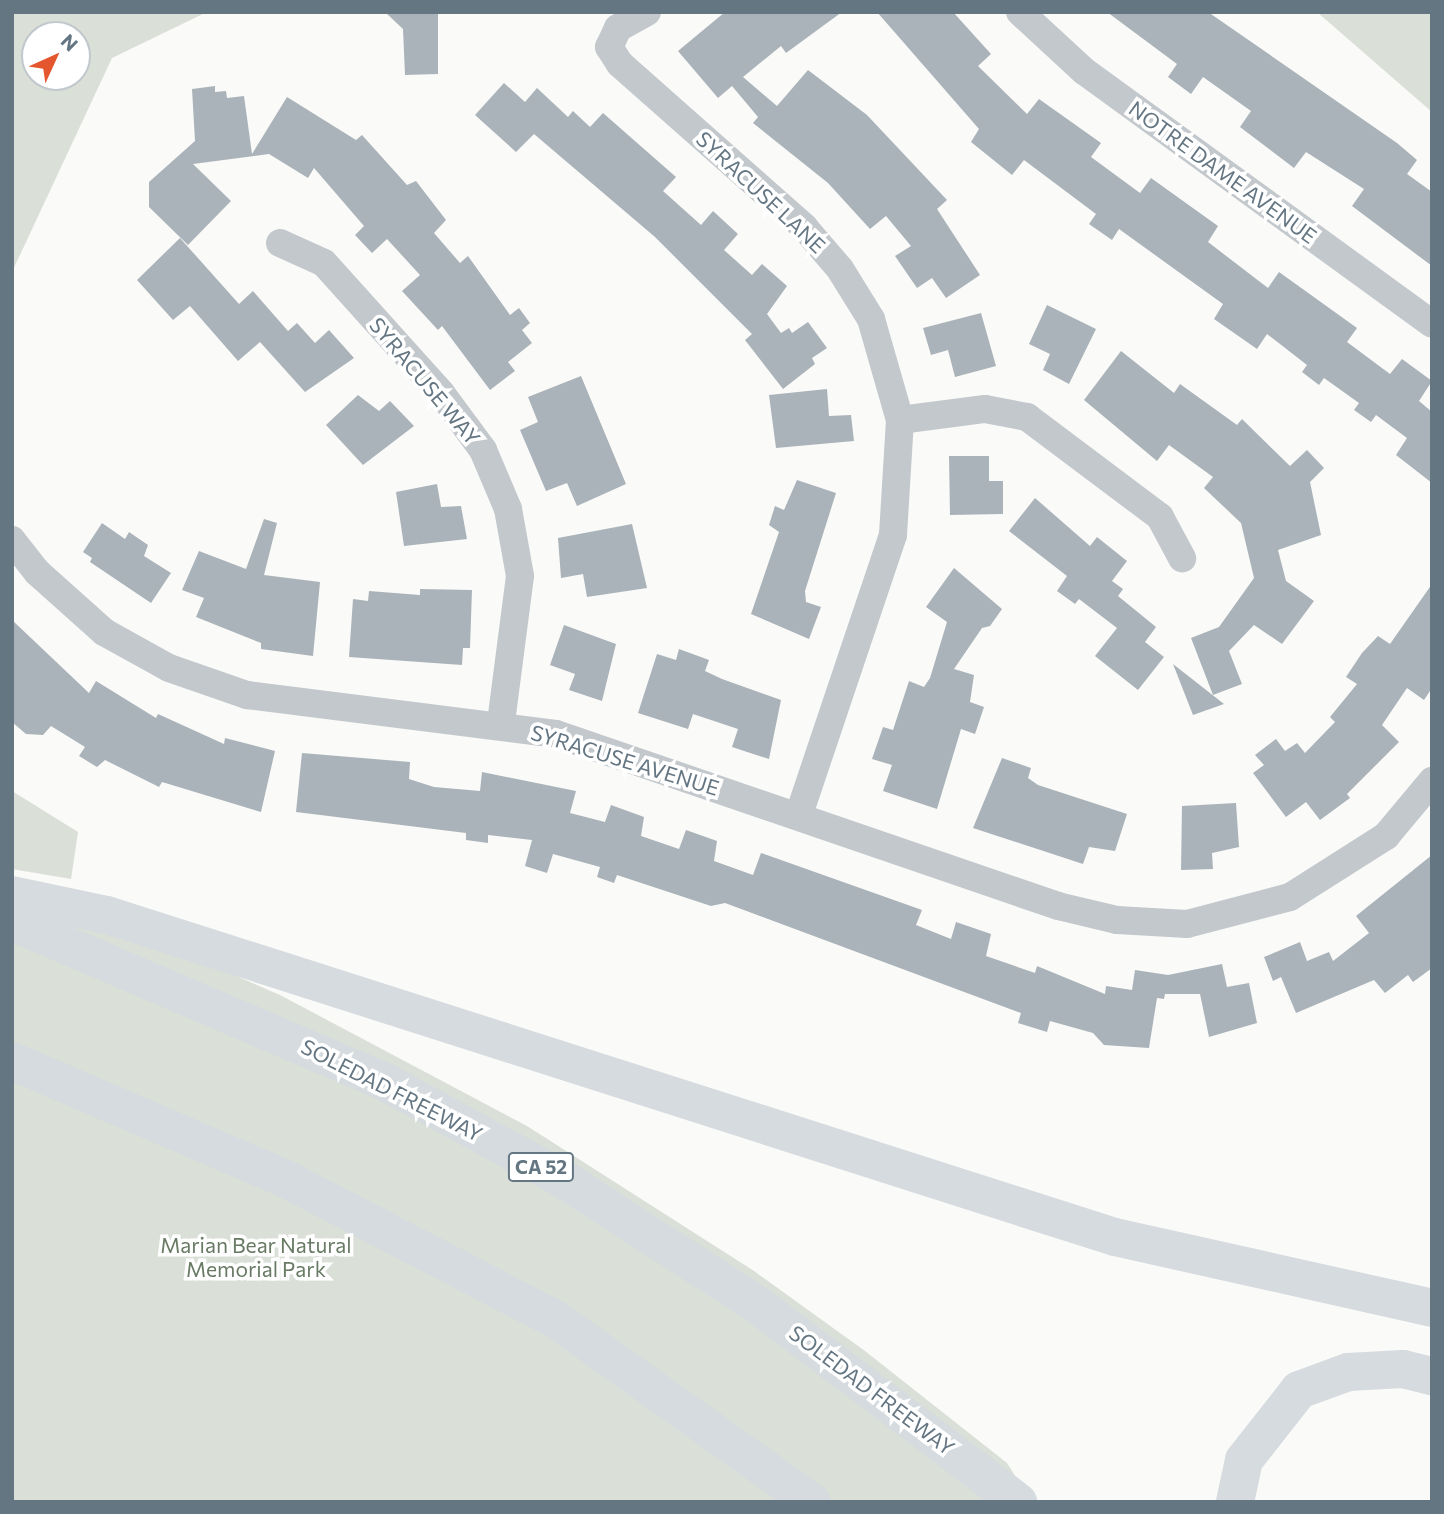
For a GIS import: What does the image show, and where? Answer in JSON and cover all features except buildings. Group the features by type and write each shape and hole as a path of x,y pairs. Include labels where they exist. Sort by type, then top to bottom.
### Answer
{"highway":[{"path":"12,895 120,919 1115,1237 1432,1308"},
{"name":"SOLEDAD FREEWAY","path":"12,922 387,1083 563,1179 760,1306 1018,1502"},
{"path":"12,1061 286,1179 555,1320 812,1502"},
{"path":"1384,1296 1432,1297"},
{"path":"1235,1502 1244,1460 1299,1390 1348,1372 1403,1370 1432,1376"}],"street":[{"name":"SYRACUSE LANE","path":"648,12 618,28 609,47 620,64 804,227 840,269 871,319 900,420 893,535 799,816"},
{"name":"NOTRE DAME AVENUE","path":"1020,12 1084,71 1432,324"},
{"name":"SYRACUSE WAY","path":"280,243 324,263 441,393 482,450 508,509 520,576 501,723"},
{"path":"900,420 985,409 1027,417 1160,517 1182,558"},
{"name":"SYRACUSE AVENUE","path":"12,540 37,572 104,632 169,668 247,695 501,723 556,734 1058,906 1117,920 1187,923 1290,897 1339,870 1386,836 1432,780"}],"green space":[{"path":"12,12 207,12 112,58 12,272"},
{"path":"1317,12 1432,12 1432,112"},
{"path":"12,791 78,832 71,879 12,869"},
{"name":"Marian Bear Natural Memorial Park","path":"12,879 280,995 527,1126 754,1271 865,1351 1007,1463 1032,1502 12,1502"}]}
